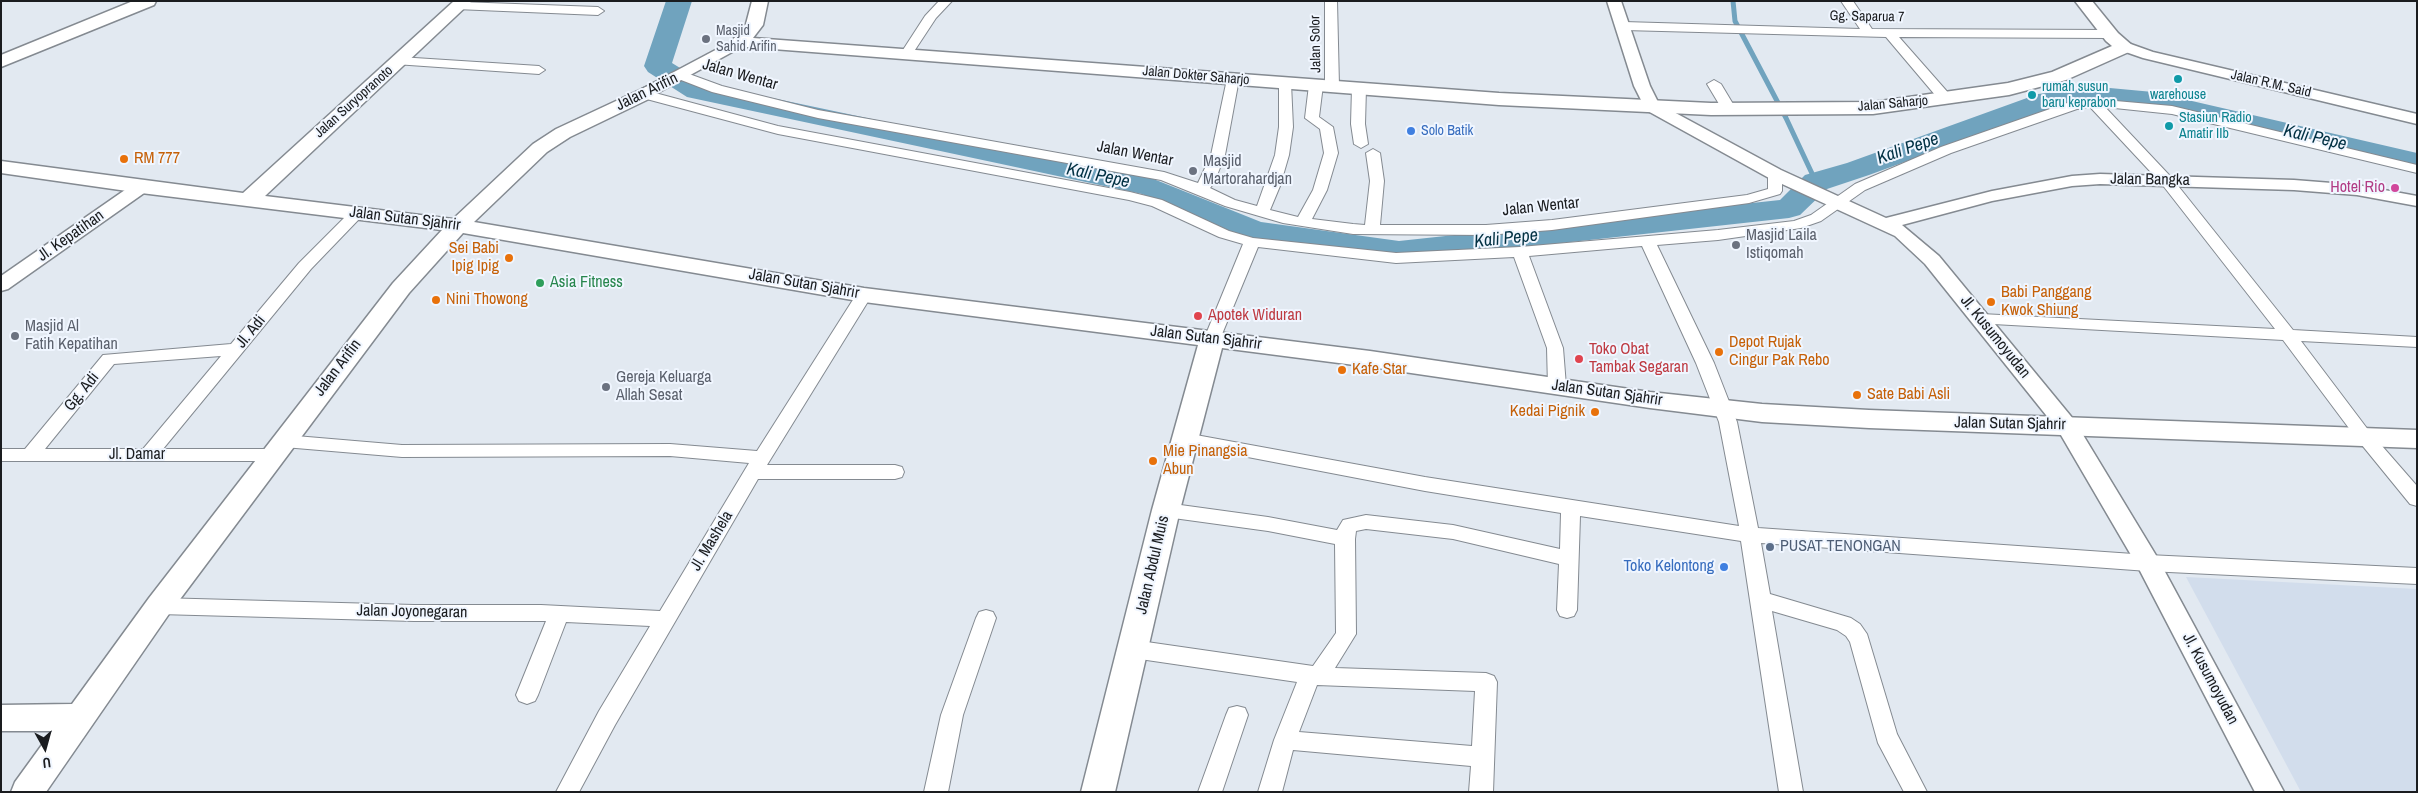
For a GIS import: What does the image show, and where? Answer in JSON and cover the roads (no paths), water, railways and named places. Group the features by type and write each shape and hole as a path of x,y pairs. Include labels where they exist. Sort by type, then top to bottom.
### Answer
{"main road":[{"path":"1,62 148,1"},
{"path":"740,42 754,25 760,1"},
{"path":"2083,1 2109,34 2125,47"},
{"name":"Jalan Suryopranoto","path":"248,199 462,4"},
{"name":"Jalan Dokter Saharjo","path":"740,42 907,53 1508,100 1652,107"},
{"name":"Jalan Saharjo","path":"1652,107 1729,109 1873,108 1946,99 2009,89 2059,76 2125,47"},
{"name":"Jalan Arifin","path":"27,792 159,606 401,288 458,226 549,141 645,93"},
{"name":"Jalan Sutan Sjahrir","path":"1,167 141,187 458,226 864,294 1212,339 1650,400 1842,418 2417,439"},
{"name":"Jalan Abdul Muis","path":"1098,792 1166,510 1212,339"},
{"path":"1,718 80,717"}],"street":[{"path":"907,53 931,16 946,1"},
{"name":"Jalan Solor","path":"1303,222 1320,190 1331,153 1326,128 1312,118 1324,86 1330,1"},
{"path":"1614,1 1624,26 1642,86 1652,107"},
{"path":"1847,1 1868,32"},
{"path":"462,4 598,11"},
{"name":"Gg. Saparua 7","path":"1624,26 1889,33 2109,34"},
{"path":"1889,33 1946,99"},
{"name":"Jalan Arifin","path":"645,93 740,42"},
{"name":"Jalan R.M. Said","path":"2125,47 2148,55 2417,119"},
{"path":"399,62 539,70"},
{"name":"Jalan Wentar","path":"679,76 717,89 818,114 1164,176 1201,190 1230,204 1303,222 1372,230 1486,230 1552,225 1749,199 1775,191 1775,174"},
{"path":"1201,190 1207,183 1218,155 1233,79"},
{"path":"1262,212 1274,186 1282,155 1286,127 1285,83"},
{"path":"1714,84 1729,109"},
{"path":"1359,88 1358,124 1361,144"},
{"path":"645,93 690,108 778,130 1130,196 1164,206 1224,234 1252,242 1396,258 1520,252 1718,235 1796,225 1816,218 1834,201 1860,187 1946,150 2075,105 2093,103 2123,104 2172,110 2417,169"},
{"path":"2093,103 2166,180 2253,289 2363,436 2417,499"},
{"name":"Jl. Kusumoyudan","path":"1652,107 1775,174 1887,224 1902,232 1922,250 1981,319 2066,425 2148,563 2270,792"},
{"path":"1372,230 1377,181 1373,152"},
{"name":"Jalan Bangka","path":"1887,224 1948,206 2072,181 2166,180 2338,188 2417,201"},
{"name":"Jl. Kepatihan","path":"1,285 141,187"},
{"name":"Jl. Adi","path":"148,455 305,266 357,213"},
{"path":"1647,240 1724,407 1750,535 1791,792"},
{"path":"1212,339 1252,242"},
{"path":"1520,252 1555,348 1557,386"},
{"name":"Jl. Mashela","path":"567,792 757,465 864,294"},
{"path":"1981,319 2417,342"},
{"name":"Gg. Adi","path":"30,455 108,359 237,349"},
{"path":"1185,439 1425,484 1750,535 2148,563 2417,576"},
{"name":"Jl. Damar","path":"1,455 148,455 278,448 402,451 670,450 757,465 895,472"},
{"path":"1567,610 1571,508"},
{"path":"1166,510 1268,524 1345,539"},
{"path":"1270,792 1285,740 1314,675 1346,634 1345,539 1346,531 1350,525 1366,522 1453,532 1569,559"},
{"path":"1759,599 1844,624 1853,630 1860,640 1886,736 1916,792"},
{"name":"Jalan Joyonegaran","path":"159,606 414,613 559,614 666,619"},
{"path":"527,694 559,614"},
{"path":"936,792 952,715 986,618"},
{"path":"1133,649 1314,675 1486,682 1480,792"},
{"path":"1210,792 1237,715"},
{"path":"1285,740 1482,757"}],"waterway":[{"name":"Kali Pepe","path":"679,1 658,66 697,91 1151,187 1254,231 1399,251 1789,208 1816,182 1858,169 2048,100 2099,95 2153,101 2417,162"},
{"path":"1733,1 1735,21 1786,118 1816,182"}],"place":[{"name":"Masjid Sahid Arifin","path":"706,39"},
{"name":"warehouse","path":"2178,79"},
{"name":"rumah susun baru keprabon","path":"2032,95"},
{"name":"Stasiun Radio Amatir IIb","path":"2169,126"},
{"name":"Solo Batik","path":"1411,131"},
{"name":"RM 777","path":"124,159"},
{"name":"Masjid Martorahardjan","path":"1193,171"},
{"name":"Hotel Rio","path":"2395,188"},
{"name":"Masjid Laila Istiqomah","path":"1736,245"},
{"name":"Sei Babi Ipig Ipig","path":"509,258"},
{"name":"Asia Fitness","path":"540,283"},
{"name":"Nini Thowong","path":"436,300"},
{"name":"Babi Panggang Kwok Shiung","path":"1991,302"},
{"name":"Apotek Widuran","path":"1198,316"},
{"name":"Masjid Al Fatih Kepatihan","path":"15,336"},
{"name":"Depot Rujak Cingur Pak Rebo","path":"1719,352"},
{"name":"Toko Obat Tambak Segaran","path":"1579,359"},
{"name":"Kafe Star","path":"1342,370"},
{"name":"Gereja Keluarga Allah Sesat","path":"606,387"},
{"name":"Sate Babi Asli","path":"1857,395"},
{"name":"Kedai Pignik","path":"1595,412"},
{"name":"Mie Pinangsia Abun","path":"1153,461"},
{"name":"PUSAT TENONGAN","path":"1770,547"},
{"name":"Toko Kelontong","path":"1724,567"}]}
